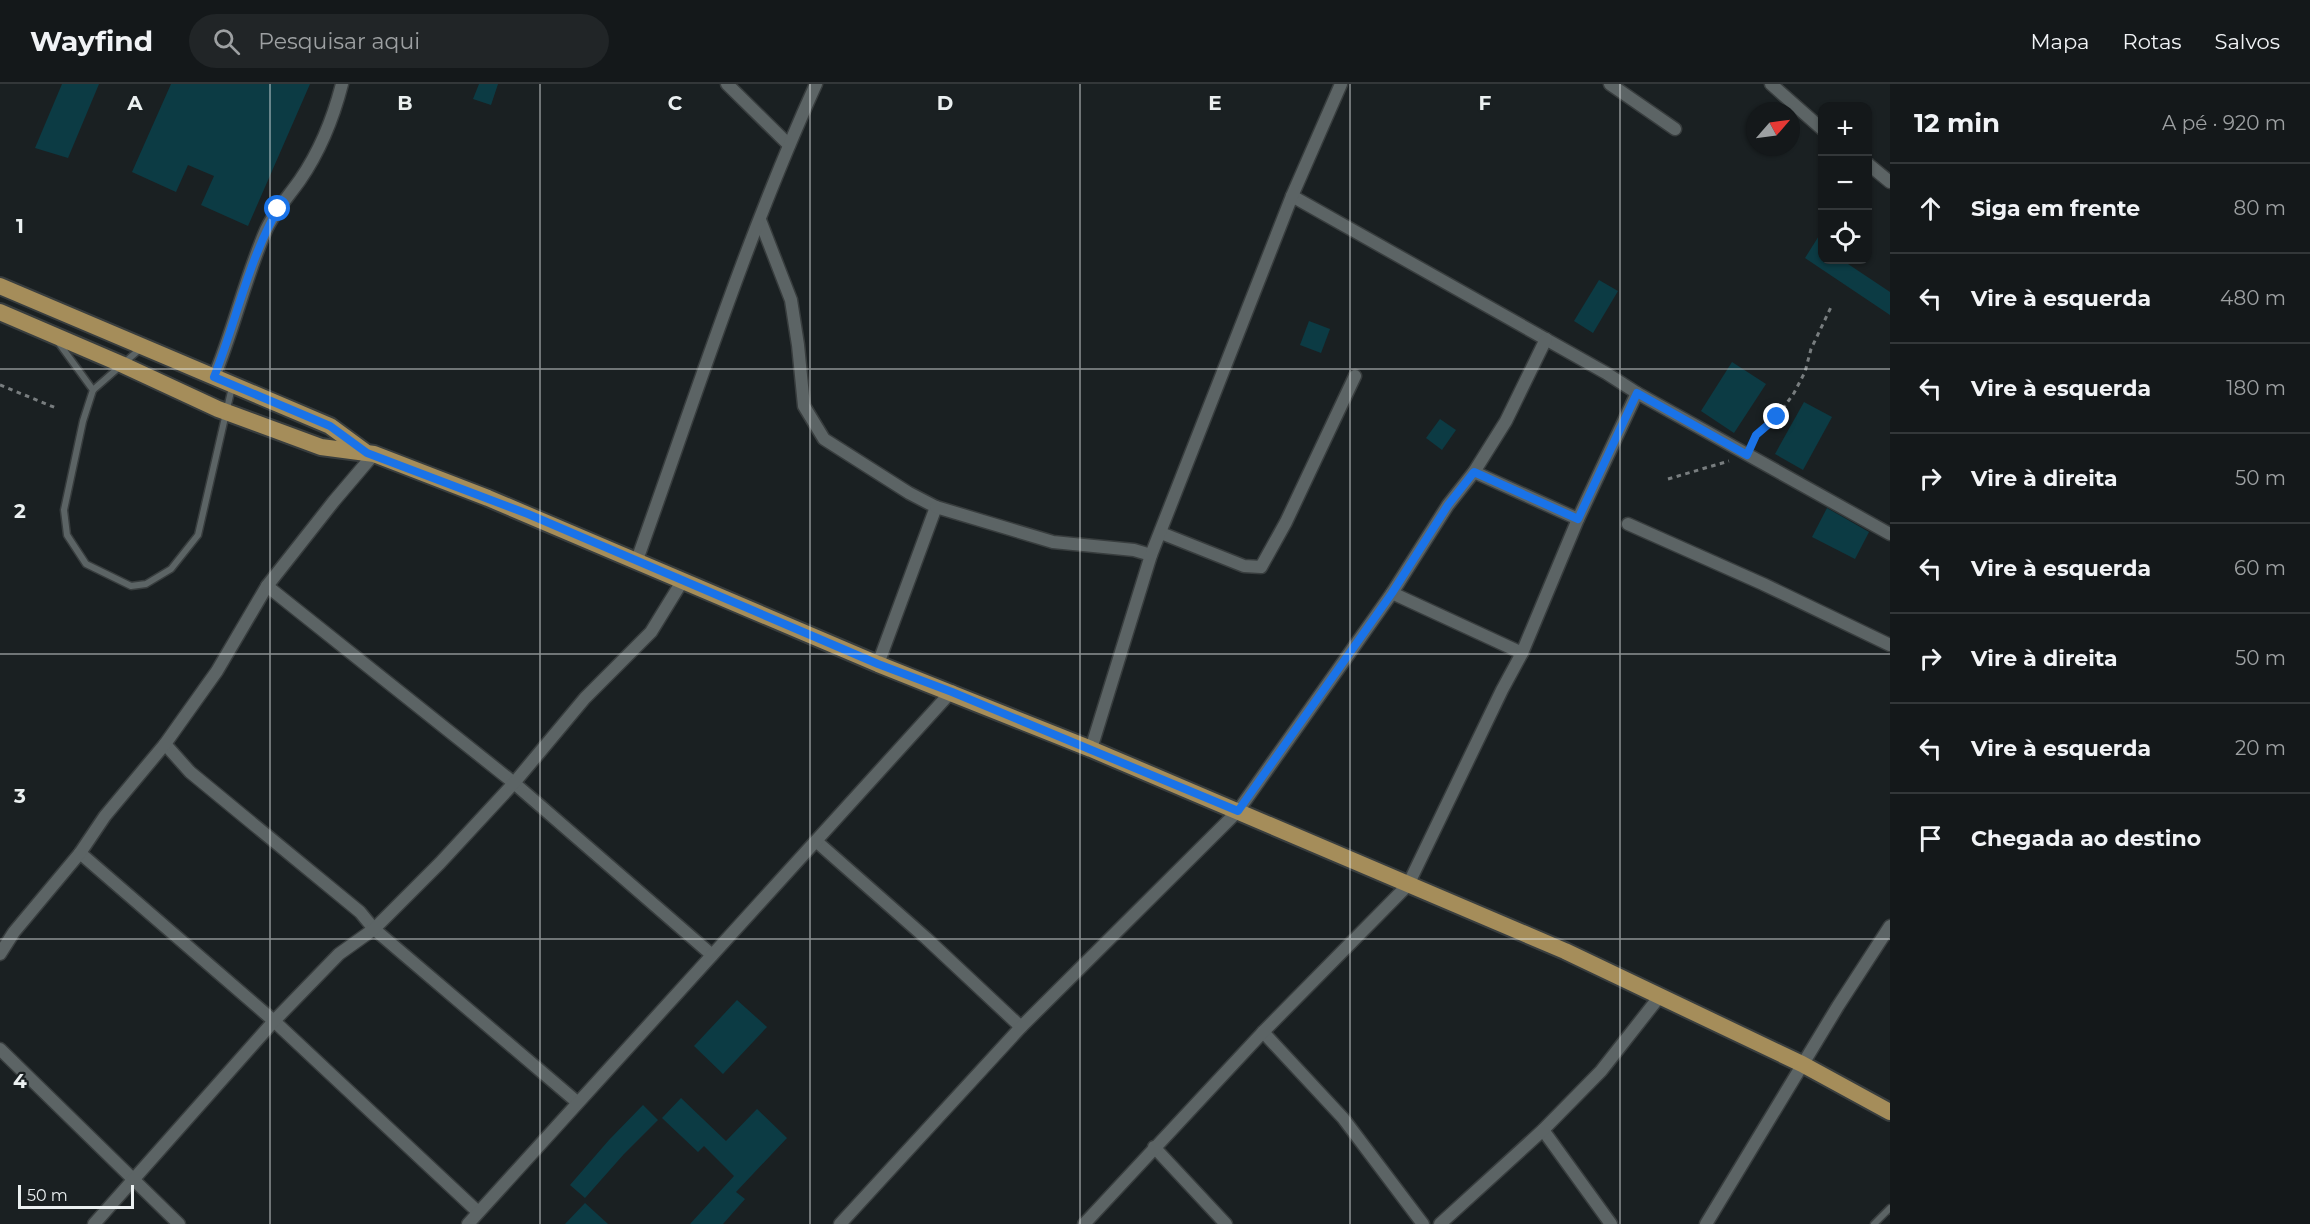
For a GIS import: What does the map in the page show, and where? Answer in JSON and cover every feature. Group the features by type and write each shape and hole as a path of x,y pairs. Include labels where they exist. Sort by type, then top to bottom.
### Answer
{"main road":[{"path":"0,286 330,426 371,454"},
{"path":"0,312 198,400 321,447 371,454 488,498 878,664 952,692 1238,811 1548,943 1802,1064 1890,1112"}],"street":[{"path":"214,377 231,335 267,228 317,152 335,109 342,84"},
{"path":"727,84 789,145"},
{"path":"638,560 760,220 816,84"},
{"path":"1091,749 1151,555 1292,196 1341,84"},
{"path":"1610,84 1675,129"},
{"path":"1771,84 1818,125"},
{"path":"1872,167 1890,182"},
{"path":"1292,196 1890,534"},
{"path":"760,220 791,300 804,405 824,438 909,493 936,507 1053,542 1134,550 1151,555"},
{"path":"840,1224 1021,1027 1238,811 1392,593 1448,505 1474,472 1506,420 1546,339"},
{"path":"1161,533 1244,566 1261,567 1286,522 1355,376"},
{"path":"1084,1224 1263,1032 1408,885 1522,653 1578,519 1637,393"},
{"path":"0,954 14,932 80,853 105,816 165,744 217,671 267,586 371,454"},
{"path":"1474,472 1578,519"},
{"path":"878,664 936,507"},
{"path":"1628,524 1763,584 1890,645"},
{"path":"94,1224 274,1021 339,954 374,929 440,863 514,783 585,698 651,632 683,580"},
{"path":"267,586 514,783 712,955"},
{"path":"1392,593 1522,653"},
{"path":"468,1224 952,692"},
{"path":"165,744 190,772 360,912 374,929 578,1102"},
{"path":"816,841 1021,1027"},
{"path":"80,853 274,1021 478,1212"},
{"path":"1706,1224 1802,1064 1890,926"},
{"path":"1440,1224 1543,1130 1600,1071 1660,996"},
{"path":"1263,1032 1343,1118 1423,1224"},
{"path":"0,1049 179,1224"},
{"path":"1543,1130 1611,1224"},
{"path":"1154,1147 1226,1224"}],"lane":[{"path":"54,337 93,390"},
{"path":"142,346 93,390 83,421 63,510 67,535 86,564 131,586 146,584 171,569 198,535 233,385"},
{"path":"1874,1224 1890,1208"}],"path":[{"path":"1668,479 1747,455 1756,435 1777,417 1794,393 1805,372 1811,349 1832,306"},
{"path":"0,385 56,408"}],"building":[{"path":"62,84 99,84 68,158 35,148"},
{"path":"171,84 310,84 248,226 201,205 214,176 188,165 176,192 132,172"},
{"path":"479,84 498,84 491,105 473,99"},
{"path":"1818,237 1818,264 1848,264 1890,292 1890,315 1805,258"},
{"path":"1599,280 1618,291 1593,333 1574,321"},
{"path":"1309,321 1330,329 1321,353 1300,345"},
{"path":"1732,362 1766,384 1734,433 1701,411"},
{"path":"1804,402 1832,417 1803,470 1775,454"},
{"path":"1440,419 1456,430 1442,450 1426,438"},
{"path":"1827,508 1869,532 1855,559 1812,537"},
{"path":"737,1000 767,1027 723,1074 694,1046"},
{"path":"681,1098 726,1141 757,1109 787,1138 736,1192 745,1199 723,1224 690,1224 734,1176 704,1146 698,1152 662,1118"},
{"path":"643,1105 658,1120 585,1198 570,1185"},
{"path":"585,1203 608,1224 565,1224"}],"route":[{"path":"278,209 267,228 257,254 231,335 214,377 330,426 367,453 528,514 878,664 952,692 1238,811 1392,593 1448,505 1474,472 1578,519 1637,393 1747,455 1756,435 1777,417"}]}
